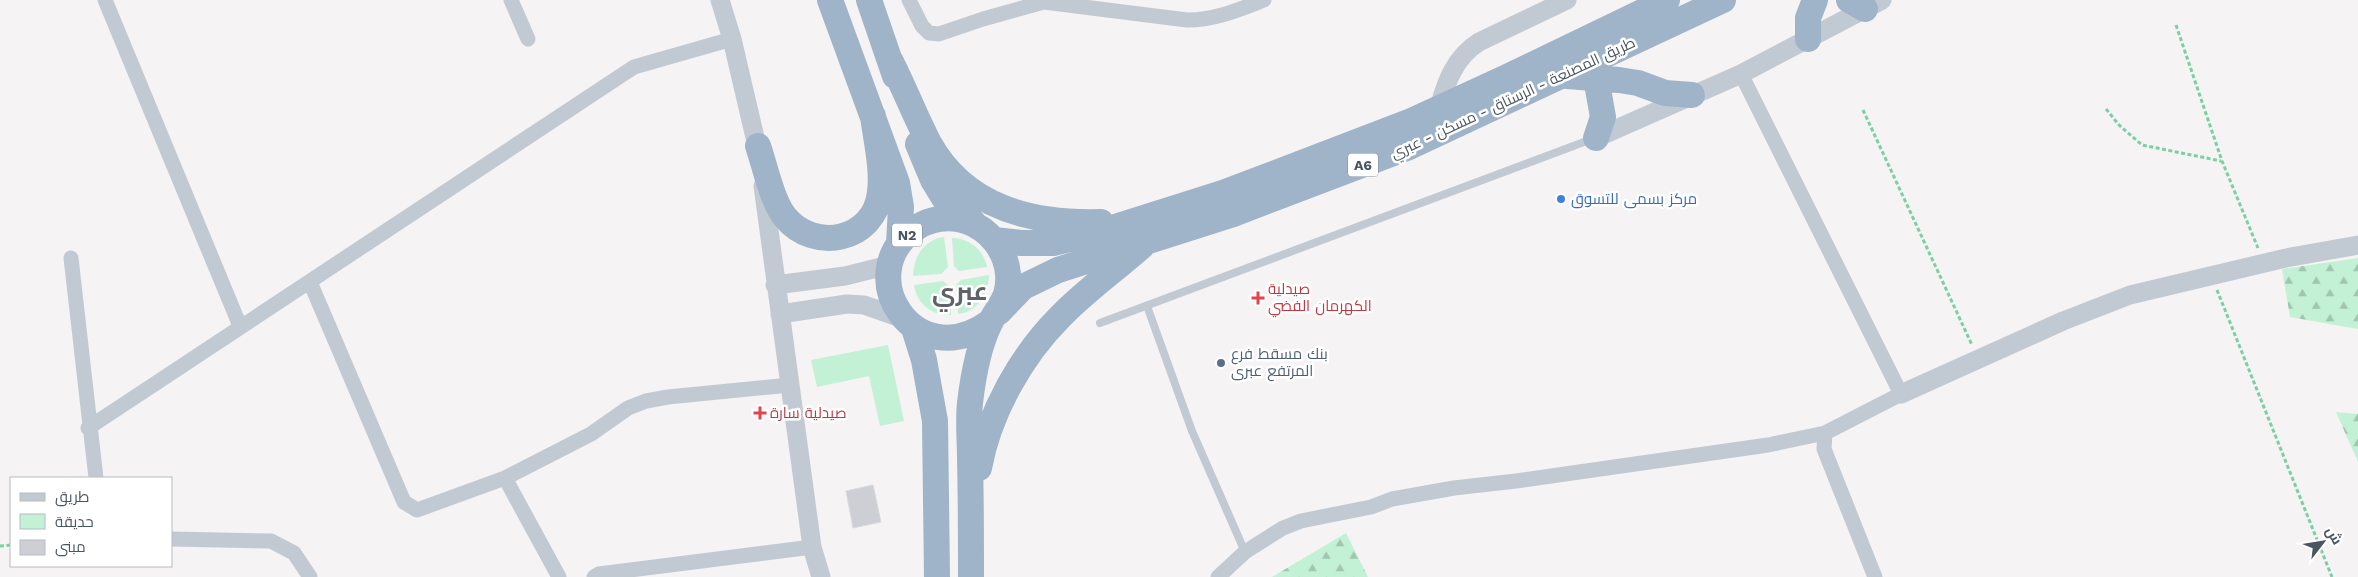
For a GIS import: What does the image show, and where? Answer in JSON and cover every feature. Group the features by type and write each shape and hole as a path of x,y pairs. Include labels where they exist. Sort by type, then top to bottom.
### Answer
{"highway":[{"name":"N2","path":"830,0 898,183 901,207 890,294 909,323 924,360 935,421 936,577"},
{"path":"869,0 932,180 947,203 987,233 1004,256 1008,275 1007,294 978,358 970,405 971,577"},
{"name":"طريق المصنعة - الرستاق - مسكن - عبري","path":"995,317 1023,287 1146,229 1204,199 1309,161 1439,108 1667,0"},
{"name":"طريق المصنعة - الرستاق - مسكن - عبري","path":"987,233 1021,243 1053,243 1233,214 1417,143 1564,76 1723,0"},
{"path":"1808,39 1808,18 1815,0"},
{"path":"890,60 930,145 955,177 983,198 1011,212 1047,220 1090,222 1146,229"},
{"path":"1564,76 1627,81 1664,93 1692,95"},
{"path":"1596,78 1602,117 1596,138"},
{"path":"758,146 784,215 795,227 809,235 825,239 842,237 856,231 868,221 876,208 880,193 873,116"},
{"name":"N2","path":"894,255 915,228 936,219 951,218 966,221 987,233"},
{"path":"971,543 982,452 997,412 1011,384 1033,349 1059,317 1146,229"},
{"path":"909,323 928,335 953,338 977,332 995,317"}],"street":[{"path":"105,0 240,326"},
{"path":"511,0 528,39"},
{"path":"720,0 732,39 758,146 775,285 812,547 821,577"},
{"path":"909,0 922,26 929,34 939,34 992,16 1044,2 1187,20 1205,20 1223,16 1264,0"},
{"path":"1439,108 1450,75 1466,51 1479,42 1558,2"},
{"path":"1596,138 1741,74 1808,39 1865,3"},
{"path":"88,428 634,67 732,39"},
{"path":"1741,74 1901,394"},
{"path":"1218,577 1245,552 1267,536 1301,521 1348,512 1409,496 1768,444 1825,433 1901,394 1978,359 2063,321 2130,295 2264,263 2358,245"},
{"path":"775,285 845,276 894,255"},
{"path":"71,258 88,428 96,477"},
{"path":"310,282 404,502 417,510 505,478 591,434 628,408 646,401 668,397 790,386"},
{"path":"780,314 847,304 864,305 909,323"},
{"path":"1825,433 1824,449 1875,577"},
{"path":"505,478 559,577"},
{"path":"172,539 271,541 294,553 310,577"},
{"path":"594,577 598,574 633,568 812,547"}],"lane":[{"path":"1100,323 1596,138"},
{"path":"1147,306 1192,431 1245,552"}],"path":[{"path":"2176,25 2222,161 2264,263"},
{"path":"2106,109 2119,125 2142,146 2222,161"},
{"path":"1863,110 1978,359"},
{"path":"2211,276 2332,577"}],"green space":[{"path":"944,237 948,267 941,274 913,276 915,262 921,250 931,241"},
{"path":"952,238 964,240 975,246 983,255 987,267 959,271 954,266"},
{"path":"2358,258 2358,329 2290,317 2282,269"},
{"path":"989,275 987,288 977,306 958,314 956,285 961,280"},
{"path":"943,281 951,288 951,315 944,315 926,308 918,298 914,285"},
{"path":"888,345 904,421 880,426 869,376 817,387 811,360"},
{"path":"2336,412 2358,414 2358,462"},
{"path":"1346,533 1368,577 1272,577"}],"building":[{"path":"873,485 881,522 853,528 846,491"}],"place":[{"name":"مركز بسمى للتسوق","path":"1561,199"},
{"name":"صيدلية الكهرمان الفضي","path":"1258,298"},
{"name":"بنك مسقط فرع المرتفع عبرى","path":"1221,363"},
{"name":"صيدلية سارة","path":"760,413"}],"district":[{"name":"عبري","path":"960,291"}]}
